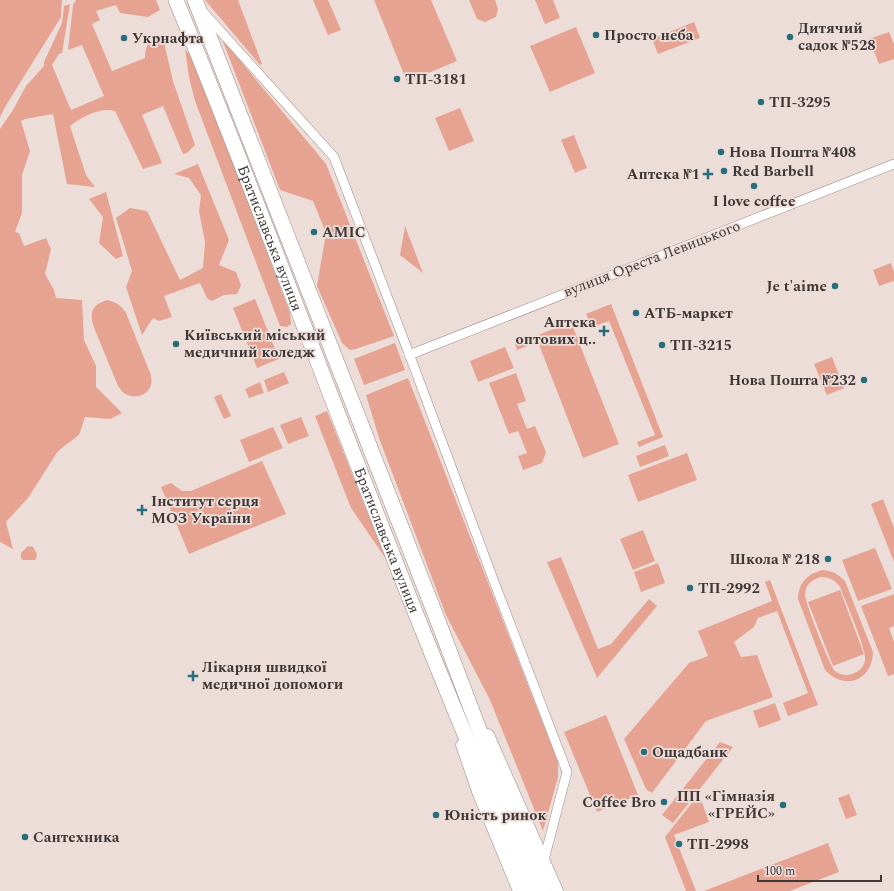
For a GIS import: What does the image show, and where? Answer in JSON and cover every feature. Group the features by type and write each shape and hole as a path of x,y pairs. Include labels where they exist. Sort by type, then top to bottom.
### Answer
{"main road":[{"name":"Братиславська вулиця","path":"176,0 423,633 506,834 544,891"},
{"name":"Братиславська вулиця","path":"196,3 441,629 517,830 544,891"}],"street":[{"path":"196,3 334,157 567,772 544,860"},
{"name":"вулиця Ореста Левицького","path":"409,355 894,164"},
{"name":"Братиславська вулиця","path":"441,629 544,860 544,891"},
{"name":"Братиславська вулиця","path":"423,633 479,794 519,891"}],"shaded area":[{"path":"0,0 62,0 61,17 0,117"},
{"path":"76,0 156,0 160,10 148,17 120,13 116,5 96,11 100,20 92,24 112,71 145,58 147,46 151,40 163,38 173,81 195,145 187,153 183,154 163,106 142,115 162,163 143,169 115,111 103,110 86,116 70,126 86,175 95,187 67,184 53,114 21,121 30,151 22,175 22,213 15,232 19,233 24,246 46,238 51,249 45,274 54,290 56,298 82,300 84,340 96,366 96,387 122,413 110,419 85,417 79,435 58,451 28,498 6,522 13,549 0,542 0,129 13,110 26,86 44,66 44,62 62,23 64,6 70,4 62,53 59,54 52,65 71,110 104,96 82,45 68,50 73,5"},
{"path":"205,0 238,0 262,64 260,65"},
{"path":"313,0 328,0 341,30 328,35"},
{"path":"374,0 431,0 457,61 407,82"},
{"path":"469,0 495,0 498,9 496,17 485,22 477,19"},
{"path":"535,0 553,0 560,18 545,24"},
{"path":"694,22 700,38 658,54 652,39"},
{"path":"576,27 595,73 550,92 530,46"},
{"path":"889,32 894,44 894,59 879,64 869,39"},
{"path":"222,39 326,164 394,336 350,350 342,343 317,286 326,233 313,201 280,190"},
{"path":"185,49 194,60 290,313 291,324 287,327 280,326 195,101 189,77"},
{"path":"460,108 474,141 449,151 435,118"},
{"path":"574,135 587,168 575,173 561,140"},
{"path":"198,164 229,240 219,265 236,272 241,285 237,294 224,295 212,301 207,298 200,283 164,296 172,317 159,321 153,318 142,335 126,287 132,271 116,218 130,208 147,211 180,280 203,268 205,242 199,211 201,195 189,178 174,174"},
{"path":"106,192 123,256 116,259 99,243 103,217 89,199"},
{"path":"405,226 423,273 400,255"},
{"path":"891,263 894,272 894,281 879,286 873,270"},
{"path":"255,299 279,359 257,368 233,308"},
{"path":"107,300 118,304 126,313 151,375 151,384 149,389 140,396 128,395 118,386 93,325 93,309 98,304"},
{"path":"611,304 663,437 639,447 637,442 655,435 609,321 592,327 586,314"},
{"path":"571,322 619,444 583,458 538,342 517,350 515,344"},
{"path":"395,343 405,370 364,385 354,359"},
{"path":"505,347 514,368 478,382 470,361"},
{"path":"832,357 844,388 827,395 814,364"},
{"path":"284,372 289,383 268,392 264,380"},
{"path":"516,373 526,401 517,404 527,429 535,426 546,452 542,463 523,470 518,456 527,453 518,431 509,434 489,383"},
{"path":"408,378 558,762 558,777 543,831 490,700 446,615 379,438 366,395"},
{"path":"260,382 264,393 249,398 245,389"},
{"path":"221,394 231,416 224,419 214,397"},
{"path":"327,411 386,559 351,508 315,416"},
{"path":"301,417 309,436 288,444 280,425"},
{"path":"273,427 283,448 249,462 240,440"},
{"path":"665,445 669,456 640,467 636,456"},
{"path":"687,453 697,480 638,502 628,475"},
{"path":"262,461 286,514 189,554 161,487 171,483 182,491 191,491"},
{"path":"883,499 894,528 894,562 871,504"},
{"path":"643,530 655,561 633,570 620,539"},
{"path":"28,546 33,547 36,552 37,556 35,560 23,560 21,558 21,553"},
{"path":"875,548 892,589 858,601 842,560"},
{"path":"561,557 598,649 611,644 649,599 657,606 597,678 547,562"},
{"path":"658,563 665,583 641,592 634,572"},
{"path":"823,570 833,572 845,581 873,652 868,670 863,676 856,680 841,680 825,670 798,599 802,583 808,576","holes":["823,577 832,579 840,587 862,645 865,659 864,664 859,670 850,675 839,673 832,667 806,600 805,591 808,585 814,580"]},
{"path":"770,580 818,705 788,716 783,703 808,693 777,611 758,618 754,627 734,642 741,657 757,655 773,697 706,721 652,793 646,789 624,739 689,663 708,656 698,631 772,601 765,582"},
{"path":"840,590 864,654 833,666 808,602"},
{"path":"894,594 894,626 889,628 894,642 894,674 888,676 861,606"},
{"path":"775,703 781,720 759,728 753,711"},
{"path":"606,715 638,795 597,812 564,732"},
{"path":"720,742 733,747 673,823 662,815"},
{"path":"699,794 709,822 674,835 696,891 686,891 665,837"},
{"path":"849,794 857,815 846,819 838,798"},
{"path":"828,843 839,872 790,891 704,891"}],"place":[{"name":"Просто неба","path":"596,35"},
{"name":"Дитячий садок №528","path":"790,37"},
{"name":"Укрнафта","path":"124,38"},
{"name":"ТП-3181","path":"397,79"},
{"name":"ТП-3295","path":"761,102"},
{"name":"Нова Пошта №408","path":"721,152"},
{"name":"Red Barbell","path":"724,171"},
{"name":"Аптека №1","path":"708,174"},
{"name":"I love coffee","path":"754,186"},
{"name":"AMIC","path":"314,232"},
{"name":"Je t'aime","path":"835,286"},
{"name":"АТБ-маркет","path":"636,313"},
{"name":"Аптека оптових ц..","path":"604,331"},
{"name":"Київський міський медичний коледж","path":"176,344"},
{"name":"ТП-3215","path":"662,345"},
{"name":"Нова Пошта №232","path":"864,380"},
{"name":"Інститут серця МОЗ України","path":"142,510"},
{"name":"Школа № 218","path":"828,559"},
{"name":"ТП-2992","path":"690,588"},
{"name":"Лікарня швидкої медичної допомоги","path":"193,676"},
{"name":"Ощадбанк","path":"644,752"},
{"name":"Coffee Bro","path":"664,802"},
{"name":"ПП «Гімназія «ГРЕЙС»","path":"783,805"},
{"name":"Юність ринок","path":"436,815"},
{"name":"Сантехника","path":"25,837"},
{"name":"ТП-2998","path":"679,844"}]}
